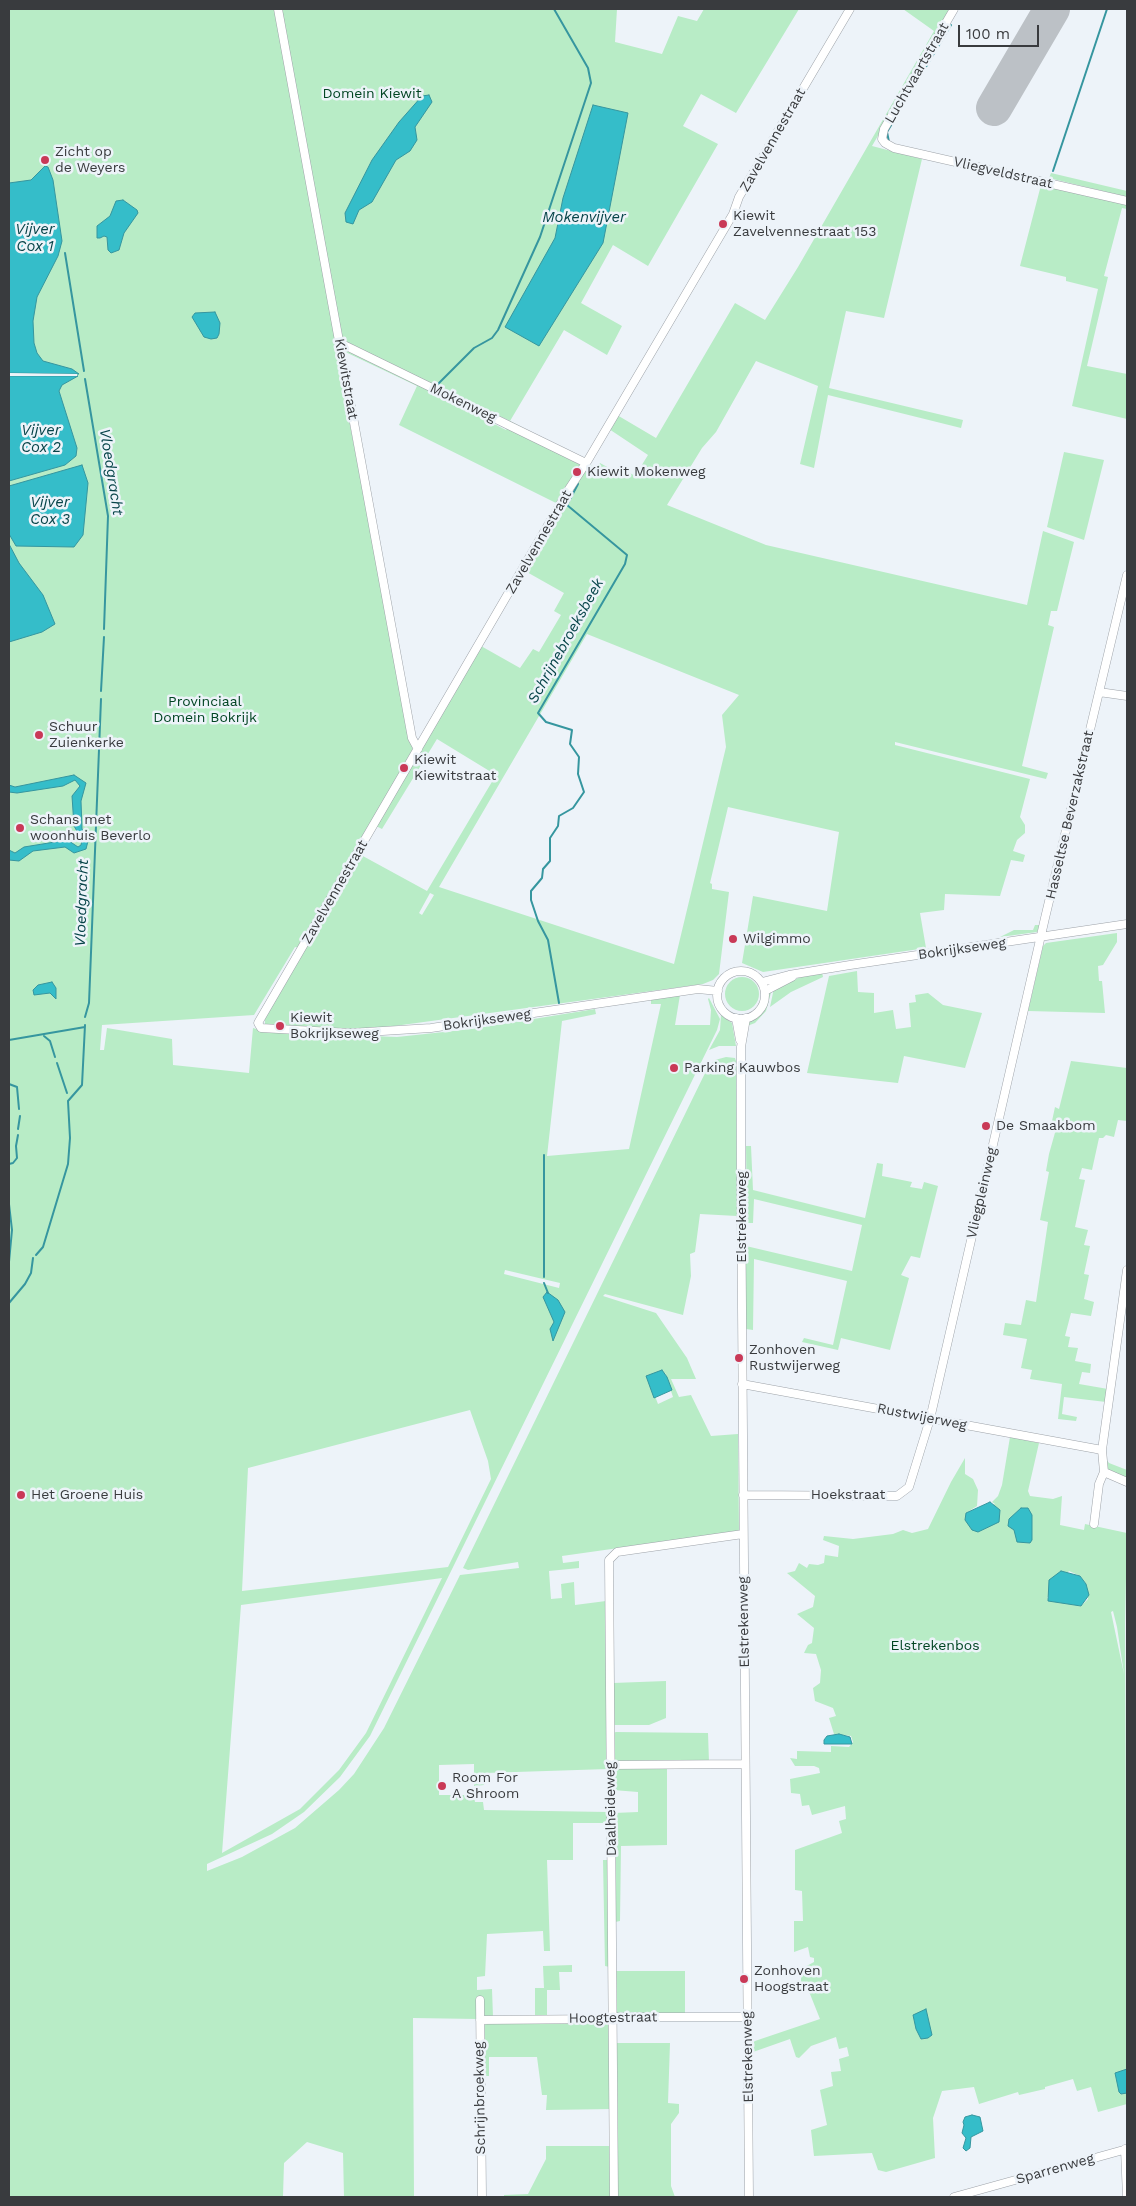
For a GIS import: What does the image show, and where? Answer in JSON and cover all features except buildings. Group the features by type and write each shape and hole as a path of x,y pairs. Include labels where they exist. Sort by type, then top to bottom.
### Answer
{"street":[{"name":"Kiewitstraat","path":"278,9 412,738 418,749"},
{"name":"Zavelvennestraat","path":"258,1023 850,9"},
{"name":"Luchtvaartstraat","path":"882,139 884,129 954,9"},
{"name":"Vliegveldstraat","path":"882,139 894,148 1127,201"},
{"name":"Mokenweg","path":"340,343 586,463"},
{"name":"Hasseltse Beverzakstraat","path":"1041,938 1127,575"},
{"path":"1099,692 1127,696"},
{"name":"Bokrijkseweg","path":"762,982 798,974 1127,924"},
{"name":"Vliegpleinweg","path":"930,1419 1041,938"},
{"path":"734,972 752,974 762,982 765,991 763,1005 759,1011 746,1018 736,1018 722,1008 718,991 723,980 734,972"},
{"name":"Bokrijkseweg","path":"765,991 798,974"},
{"name":"Bokrijkseweg","path":"258,1023 261,1028 350,1032 431,1028 698,989 718,991"},
{"name":"Elstrekenweg","path":"736,1018 741,1047 748,2197"},
{"name":"Elstrekenweg","path":"741,1047 746,1018"},
{"path":"1094,1524 1098,1484 1104,1472 1102,1450 1127,1270"},
{"name":"Rustwijerweg","path":"742,1384 1102,1450"},
{"name":"Hoekstraat","path":"743,1495 897,1496 909,1487 930,1419"},
{"path":"1104,1472 1127,1482"},
{"name":"Daalheideweg","path":"614,2197 608,1565 610,1556 617,1552 743,1534"},
{"path":"610,1765 745,1764"},
{"name":"Schrijnbroekweg","path":"480,2000 482,2197"},
{"name":"Hoogtestraat","path":"480,2020 747,2017"},
{"path":"1126,2149 1127,2197"},
{"name":"Sparrenweg","path":"954,2197 1126,2149"}],"green space":[{"path":"9,9 617,9 615,42 662,54 678,16 697,21 704,9 799,9 736,113 701,94 683,126 718,144 648,266 613,245 581,303 622,326 607,355 564,330 510,421 584,460 558,504 399,425 417,386 339,349 350,408 347,409 413,751 481,646 520,668 533,649 539,652 561,615 554,611 564,593 525,571 589,464 597,468 600,463 627,478 630,473 635,476 648,455 609,429 617,415 656,438 735,303 765,320 798,267 934,31 903,9 952,9 872,146 922,159 884,318 846,311 829,388 963,420 961,428 828,395 814,468 800,464 818,386 756,361 716,432 702,448 667,505 766,545 1027,605 1043,531 1074,542 1057,611 1051,611 1048,625 1054,627 1022,766 1048,773 1046,779 895,742 895,745 1030,779 1020,817 1025,825 1025,833 1017,840 1013,851 1025,855 1023,862 1011,860 1000,896 945,894 944,910 920,913 926,948 763,972 742,963 753,896 827,911 839,832 728,807 710,883 712,884 712,889 729,892 719,974 713,980 703,984 365,1030 268,1026 265,1024 265,1016 361,855 427,891 496,775 437,739 382,829 370,823 299,948 295,947 254,1015 102,1025 100,1050 104,1050 107,1028 172,1039 173,1065 249,1073 253,1028 266,1032 397,1037 472,1029 595,1009 596,1014 562,1021 547,1156 629,1149 661,1004 651,1004 651,999 680,995 675,1025 710,1025 711,1010 709,998 720,1019 717,1030 370,1736 340,1777 304,1812 272,1834 207,1864 207,1871 242,1857 295,1828 339,1790 354,1774 384,1728 460,1575 519,1568 518,1562 468,1570 463,1568 709,1065 715,1060 726,1057 735,1058 736,1061 737,1216 700,1214 695,1252 690,1254 691,1276 683,1315 605,1294 603,1296 656,1313 687,1358 696,1379 671,1379 679,1397 691,1395 711,1436 738,1434 739,1531 562,1556 563,1563 579,1561 579,1568 549,1571 551,1599 562,1598 561,1584 574,1582 575,1605 606,1601 608,1769 485,1773 484,1785 474,1786 474,1764 439,1765 439,1795 474,1795 475,1802 483,1802 484,1810 608,1812 608,1823 573,1823 573,1860 547,1860 550,1951 544,1951 543,1931 487,1934 485,1976 477,1977 477,1990 492,1989 493,2017 483,2017 482,1997 477,1997 477,2019 413,2018 414,2197 344,2197 343,2153 307,2142 284,2163 283,2196 9,2197","holes":["434,385 510,421 506,430 431,392","587,634 739,695 722,715 726,747 674,964 439,887","430,893 434,895 422,915 419,913","505,1270 560,1283 559,1288 504,1274","665,1373 673,1397 658,1404 648,1378","470,1410 488,1461 491,1479 448,1567 242,1591 248,1468","442,1578 366,1733 339,1770 300,1809 222,1853 241,1605"]},
{"path":"1051,173 1127,191 1127,197 1049,178"},
{"path":"1041,185 1127,204 1127,209 1122,208 1104,276 1108,277 1087,366 1127,374 1127,419 1072,406 1098,289 1066,281 1066,277 1020,266"},
{"path":"1064,452 1104,460 1084,540 1047,527"},
{"path":"1035,925 1040,925 1037,932 1000,937 1014,930 1033,930"},
{"path":"1117,933 1117,942 1103,965 1098,966 1099,981 1102,981 1105,1013 1028,1011 1043,946 1046,943"},
{"path":"857,971 858,992 874,993 874,1013 893,1010 896,1029 911,1027 909,1003 916,1002 915,995 928,993 943,1005 982,1013 965,1068 904,1056 898,1083 807,1073 829,976"},
{"path":"822,972 823,977 791,992 770,1007 774,988 801,977"},
{"path":"742,977 749,978 754,982 758,987 758,1001 754,1006 749,1010 742,1011 735,1010 730,1006 726,1001 725,994 726,987 730,982 735,978"},
{"path":"772,989 766,1011 755,1023 747,1026 748,1021 763,1010"},
{"path":"721,1015 732,1023 736,1046 719,1046 709,1050 720,1030"},
{"path":"1071,1061 1127,1068 1127,1121 1118,1120 1114,1137 1106,1135 1103,1138 1099,1138 1092,1170 1082,1168 1079,1179 1085,1180 1075,1227 1088,1230 1084,1245 1090,1246 1084,1274 1089,1275 1084,1299 1094,1302 1091,1316 1071,1313 1065,1336 1070,1337 1068,1347 1078,1348 1075,1361 1091,1364 1090,1373 1082,1372 1079,1384 1108,1389 1106,1402 1064,1397 1062,1414 1077,1417 1076,1421 1058,1419 1062,1384 1030,1379 1032,1370 1021,1368 1027,1339 1003,1335 1005,1323 1021,1325 1026,1300 1036,1302 1048,1222 1040,1220 1049,1172 1046,1171 1049,1154 1058,1122 1052,1121 1055,1107 1059,1109"},
{"path":"746,1146 751,1146 753,1190 865,1218 877,1163 883,1164 882,1176 912,1182 910,1187 922,1189 924,1182 938,1186 920,1258 911,1256 901,1275 909,1278 890,1350 841,1338 838,1350 802,1342 804,1338 833,1345 847,1281 754,1259 753,1330 746,1329 746,1246 852,1271 862,1225 754,1199 753,1223 747,1223"},
{"name":"Elstrekenbos","path":"1010,1437 1039,1443 1028,1491 1030,1496 1053,1499 1062,1496 1060,1525 1084,1530 1085,1524 1127,1533 1125,1623 1127,2104 1098,2112 1091,2087 1077,2091 1073,2079 1045,2087 1045,2089 1019,2095 1018,2092 979,2104 974,2087 942,2091 933,2118 935,2158 886,2172 878,2170 872,2153 814,2156 811,2130 827,2125 820,2090 833,2086 831,2072 841,2071 839,2059 849,2056 847,2047 839,2049 836,2037 811,2046 799,2058 796,2057 790,2039 753,2052 752,2042 820,2019 810,1994 801,1983 801,1969 814,1962 814,1958 810,1957 808,1947 794,1952 794,1921 803,1921 802,1891 795,1890 795,1850 842,1833 839,1821 846,1819 845,1806 812,1815 809,1805 802,1806 800,1794 791,1793 790,1779 820,1773 819,1768 814,1766 795,1766 790,1758 797,1759 797,1751 831,1752 831,1746 849,1747 853,1742 851,1736 834,1734 829,1718 836,1716 833,1708 815,1701 813,1688 820,1683 821,1670 816,1654 804,1653 808,1645 812,1643 814,1628 797,1614 813,1607 815,1596 787,1573 795,1571 799,1563 807,1568 809,1564 818,1565 824,1563 825,1555 838,1557 839,1546 823,1540 824,1536 853,1539 893,1534 903,1530 912,1533 928,1529 965,1458 965,1474 973,1479 978,1490 977,1506 966,1513 995,1504 992,1502 998,1496 1002,1485","holes":["1069,1571 1080,1576 1086,1584 1088,1599 1081,1606 1047,1598","1113,1611 1117,1627 1124,1674 1111,1612"]},
{"path":"1105,1458 1109,1463 1127,1470 1127,1478 1107,1470"},
{"path":"666,1681 666,1718 649,1725 614,1725 613,1683"},
{"path":"613,1733 708,1733 709,1762 615,1762 613,1760"},
{"path":"667,1767 667,1845 621,1846 620,1921 615,1922 614,1813 638,1812 638,1792 613,1790 614,1769"},
{"path":"603,1860 609,1860 610,1967 605,1966"},
{"path":"572,1965 572,1972 559,1972 560,1990 547,1990 547,2016 535,2016 535,1988 544,1988 543,1966"},
{"path":"616,1971 685,1971 685,2014 617,2014"},
{"path":"610,2024 611,2109 546,2110 547,2095 542,2095 537,2057 489,2057 489,2076 483,2076 483,2025"},
{"path":"617,2043 670,2043 668,2103 679,2104 679,2113 671,2124 671,2186 675,2197 618,2197"},
{"path":"546,2146 611,2146 611,2197 504,2197 504,2195 528,2194 546,2159"}],"water":[{"path":"429,95 432,102 415,127 417,140 410,151 396,160 372,202 359,210 353,224 346,222 345,213 372,160 399,122 422,96"},
{"name":"Mokenvijver","path":"593,105 628,113 603,243 539,346 505,327 555,238 563,198"},
{"name":"Vijver Cox 1","path":"45,166 48,167 53,180 62,241 58,256 37,297 33,321 34,343 37,353 43,361 72,369 79,374 9,373 9,183 31,180"},
{"path":"123,200 137,210 138,213 124,233 119,250 111,253 108,250 107,237 97,238 97,226 110,216 116,201"},
{"path":"215,312 220,323 219,334 217,338 204,337 192,317 195,313"},
{"name":"Vijver Cox 2","path":"9,376 78,376 62,385 59,391 77,448 76,456 65,465 9,481"},
{"name":"Vijver Cox 3","path":"82,465 88,483 83,535 74,547 16,546 9,534 9,486"},
{"path":"9,544 19,563 43,595 55,624 42,632 9,642"},
{"path":"74,775 86,783 81,801 82,829 88,841 86,849 74,853 65,847 33,851 19,861 9,860 9,850 15,853 24,847 61,841 69,841 78,847 81,845 82,840 74,826 72,796 80,786 75,780 63,786 17,793 9,792 9,785 15,787"},
{"path":"52,982 56,988 56,999 50,993 34,995 33,990 38,985"},
{"path":"547,1292 558,1300 565,1312 553,1341 550,1329 554,1322 543,1297"},
{"path":"662,1370 672,1390 654,1398 646,1376"},
{"path":"990,1502 1000,1510 999,1522 978,1532 972,1530 965,1520 966,1513"},
{"path":"1021,1508 1028,1508 1032,1515 1032,1540 1030,1543 1017,1542 1014,1530 1008,1526 1009,1519"},
{"path":"1061,1571 1080,1576 1086,1584 1089,1595 1081,1606 1048,1601 1049,1580"},
{"path":"839,1734 850,1737 852,1744 824,1744 827,1736"},
{"path":"926,2009 932,2035 921,2039 916,2029 913,2015"},
{"path":"1127,2069 1127,2093 1121,2094 1115,2073"},
{"path":"972,2115 980,2117 983,2131 971,2137 970,2148 966,2151 963,2148 966,2138 962,2133 963,2122 965,2117"}],"pier":[{"path":"9,373 77,374 77,376 9,376"}],"waterway":[{"name":"Schrijnebroeksbeek","path":"435,387 474,348 492,338 498,330 540,237 591,83 588,68 554,9"},
{"path":"1053,171 1107,9"},
{"path":"889,142 887,132 951,25"},
{"name":"Vloedgracht","path":"65,253 84,371"},
{"name":"Vloedgracht","path":"85,379 108,516 104,629"},
{"name":"Schrijnebroeksbeek","path":"559,1003 548,940 538,921 531,900 531,891 542,878 543,869 550,861 550,838 558,826 559,816 573,808 584,792 578,774 579,757 570,744 572,730 546,722 538,713 625,564 627,555 567,505 578,484"},
{"name":"Vloedgracht","path":"101,691 104,637"},
{"name":"Vloedgracht","path":"85,1017 89,1003 101,699"},
{"name":"Vloedgracht","path":"36,1255 43,1247 68,1164 70,1138 68,1101 82,1085 85,1025"},
{"path":"9,1040 85,1027"},
{"path":"44,1036 50,1041 55,1057"},
{"path":"57,1063 67,1093"},
{"path":"9,1084 17,1087 19,1109"},
{"path":"18,1129 20,1116"},
{"path":"9,1164 13,1163 17,1158 16,1146 18,1135"},
{"path":"544,1155 544,1277"},
{"path":"9,1204 12,1230 9,1262"},
{"name":"Vloedgracht","path":"9,1303 25,1284 31,1273 33,1258"},
{"path":"544,1283 548,1293"}],"runway":[{"path":"994,108 1052,9"}],"place":[{"name":"Zicht op de Weyers","path":"45,160"},
{"name":"Kiewit Zavelvennestraat 153","path":"723,224"},
{"name":"Kiewit Mokenweg","path":"577,472"},
{"name":"Schuur Zuienkerke","path":"39,735"},
{"name":"Kiewit Kiewitstraat","path":"404,768"},
{"name":"Schans met woonhuis Beverlo","path":"20,828"},
{"name":"Wilgimmo","path":"733,939"},
{"name":"Kiewit Bokrijkseweg","path":"280,1026"},
{"name":"Parking Kauwbos","path":"674,1068"},
{"name":"De Smaakbom","path":"986,1126"},
{"name":"Zonhoven Rustwijerweg","path":"739,1358"},
{"name":"Het Groene Huis","path":"21,1495"},
{"name":"Room For A Shroom","path":"442,1786"},
{"name":"Zonhoven Hoogstraat","path":"744,1979"}],"park label":[{"name":"Domein Kiewit","path":"372,94"},
{"name":"Provinciaal Domein Bokrijk","path":"205,710"}]}
